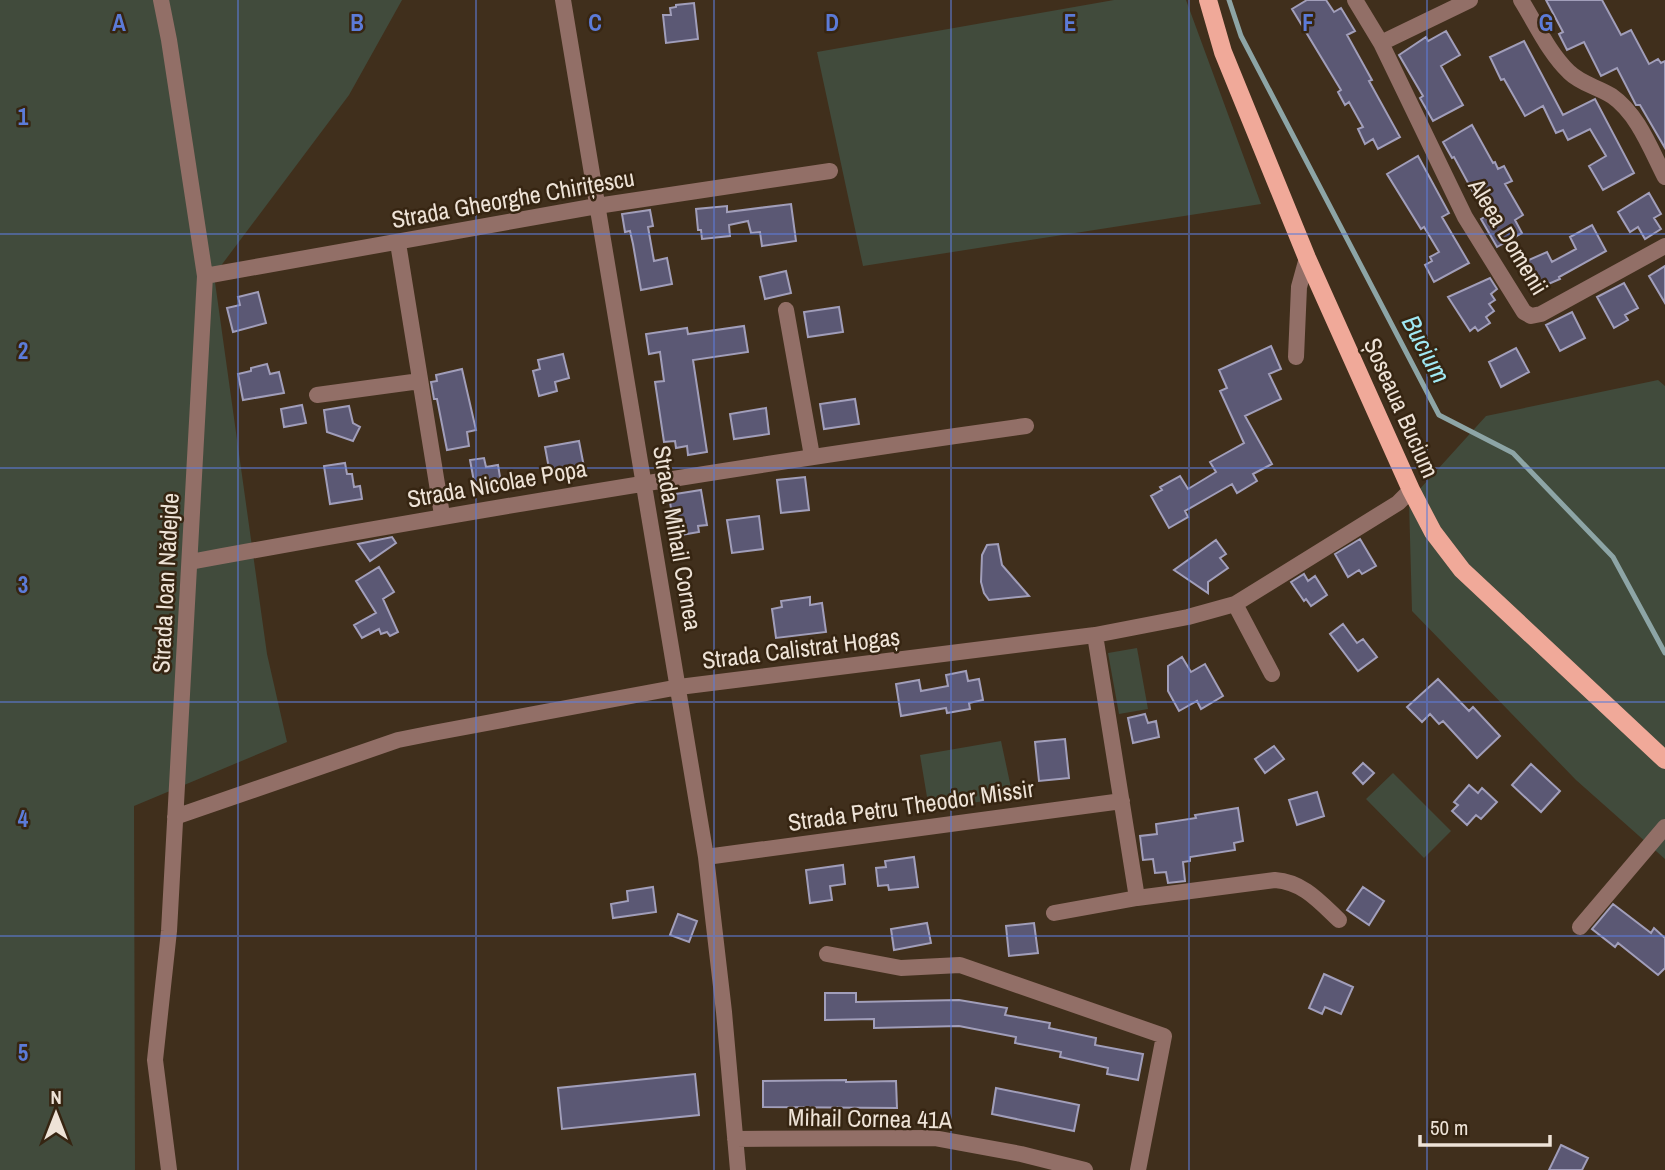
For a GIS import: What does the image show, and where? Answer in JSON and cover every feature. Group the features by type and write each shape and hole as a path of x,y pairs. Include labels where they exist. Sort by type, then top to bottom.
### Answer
{"main road":[{"name":"Șoseaua Bucium","path":"1208,0 1223,52 1307,258 1411,490 1433,532 1462,570 1665,760"}],"street":[{"name":"Strada Ioan Nădejde","path":"161,0 205,276 169,931 155,1060 169,1170"},
{"name":"Strada Mihail Cornea","path":"563,0 706,858 724,1012 738,1170"},
{"name":"Aleea Domenii","path":"1355,0 1381,43 1465,217 1524,312 1531,316 1541,314 1665,246"},
{"path":"1381,43 1470,0"},
{"path":"1521,0 1568,72 1612,97 1631,116 1665,177"},
{"name":"Strada Gheorghe Chirițescu","path":"205,276 597,206 830,171"},
{"path":"398,243 442,515"},
{"path":"1296,357 1299,287 1307,258"},
{"path":"786,310 813,456"},
{"path":"317,395 420,381"},
{"name":"Strada Nicolae Popa","path":"190,562 442,515 644,482 1027,426"},
{"name":"Strada Calistrat Hogaș","path":"175,817 398,740 679,687 1095,635 1188,617 1235,604 1398,503 1411,490"},
{"path":"1235,604 1272,674"},
{"path":"1095,635 1137,898"},
{"name":"Strada Petru Theodor Missir","path":"706,858 1122,800"},
{"path":"1580,927 1665,827"},
{"path":"1054,913 1137,898 1275,880 1289,881 1306,889 1339,919"},
{"path":"827,954 901,968 960,965 1164,1036 1138,1170"},
{"name":"Mihail Cornea 41A","path":"734,1139 934,1138 1021,1154 1085,1170"}],"green space":[{"path":"0,0 402,0 349,95 214,275 267,654 287,742 134,806 135,1170 0,1170"},
{"path":"1114,0 1186,0 1261,204 863,266 817,52"},
{"path":"1658,380 1665,386 1665,859 1576,780 1412,611 1409,501 1486,416"},
{"path":"1137,648 1148,709 1119,714 1108,653"},
{"path":"1001,741 1013,797 929,809 920,755"},
{"path":"1393,773 1451,831 1424,858 1366,799"}],"building":[{"path":"1307,0 1326,0 1334,12 1341,8 1355,31 1347,35 1400,137 1378,149 1373,139 1365,144 1358,129 1363,127 1349,102 1345,105 1338,92 1341,90 1292,9"},
{"path":"1546,0 1602,0 1621,35 1631,30 1649,64 1658,59 1661,63 1665,61 1665,148 1640,105 1636,105 1617,68 1601,76 1584,42 1567,50 1559,34 1563,32"},
{"path":"694,3 698,39 666,43 663,15 671,15 670,8 676,5"},
{"path":"1446,31 1460,55 1441,66 1463,105 1433,121 1420,98 1423,96 1399,55 1426,37 1428,41"},
{"path":"1524,41 1563,115 1595,99 1634,173 1603,190 1589,166 1606,156 1590,129 1568,140 1563,130 1556,133 1543,106 1525,116 1504,79 1501,80 1490,57"},
{"path":"1472,125 1493,163 1495,162 1498,169 1504,166 1512,181 1505,184 1523,215 1515,220 1522,233 1497,247 1481,219 1486,216 1443,142"},
{"path":"1418,156 1449,213 1442,217 1469,263 1434,282 1425,265 1432,261 1430,257 1439,252 1424,227 1421,229 1387,174"},
{"path":"1649,193 1661,214 1654,218 1661,229 1645,239 1638,227 1630,232 1618,212"},
{"path":"791,204 796,241 762,246 760,232 751,233 748,221 729,225 730,236 702,239 701,230 698,230 696,209 727,206 727,212"},
{"path":"650,210 653,226 648,227 654,261 667,258 672,284 641,290 630,231 625,232 622,214"},
{"path":"1592,225 1606,251 1559,277 1560,279 1537,289 1532,278 1526,281 1520,268 1522,263 1547,252 1552,262 1576,249 1570,237"},
{"path":"1665,266 1665,303 1649,276"},
{"path":"786,271 791,293 765,299 760,277"},
{"path":"1490,278 1497,289 1491,294 1495,300 1489,304 1494,311 1486,317 1490,323 1478,331 1475,327 1470,331 1448,297"},
{"path":"1624,283 1638,308 1625,315 1628,320 1614,328 1597,297"},
{"path":"258,292 266,323 233,332 227,308 240,305 238,297"},
{"path":"839,307 843,332 808,337 804,312"},
{"path":"1572,312 1585,338 1560,351 1546,325"},
{"path":"744,326 748,352 693,360 707,452 688,455 687,446 676,448 675,441 664,442 655,382 664,381 660,352 649,354 646,334 687,328 688,334"},
{"path":"1271,346 1281,369 1269,374 1281,399 1245,416 1272,464 1253,474 1257,481 1237,493 1232,484 1185,511 1188,517 1169,528 1151,496 1162,490 1160,487 1180,476 1188,489 1216,472 1210,462 1244,443 1220,391 1227,388 1219,370"},
{"path":"1516,348 1529,372 1501,387 1489,362"},
{"path":"563,354 569,378 555,382 557,391 539,396 533,371 540,369 538,360"},
{"path":"267,364 270,374 279,372 284,393 243,400 238,374"},
{"path":"462,369 476,430 467,432 469,446 447,450 431,382 437,381 436,375"},
{"path":"855,399 859,424 824,429 820,404"},
{"path":"302,405 306,423 284,427 281,409"},
{"path":"349,406 353,423 360,427 353,441 327,432 324,410"},
{"path":"766,408 769,434 734,439 730,414"},
{"path":"579,441 584,467 550,474 545,447"},
{"path":"484,458 486,467 498,465 501,483 475,487 470,460"},
{"path":"345,463 347,474 352,474 354,487 360,486 362,499 330,504 324,466"},
{"path":"805,477 809,510 781,513 777,480"},
{"path":"701,490 707,525 698,526 699,532 675,536 669,495"},
{"path":"759,516 763,549 732,553 727,520"},
{"path":"392,537 396,543 370,561 358,544"},
{"path":"1360,539 1376,566 1362,574 1359,570 1348,577 1335,554"},
{"path":"1216,540 1226,554 1220,558 1228,568 1208,582 1208,593 1174,570"},
{"path":"998,544 1002,565 1029,596 989,600 984,593 981,582 982,555 987,545"},
{"path":"379,567 394,592 383,599 398,632 390,636 387,632 381,634 379,629 362,638 354,625 376,613 356,581"},
{"path":"1304,574 1308,581 1315,576 1327,595 1311,606 1306,599 1304,601 1291,582"},
{"path":"810,597 810,605 822,603 826,632 776,638 772,609 782,607 781,601"},
{"path":"1343,624 1357,643 1363,639 1377,657 1358,671 1330,634"},
{"path":"1182,657 1191,672 1205,664 1223,696 1201,709 1197,701 1179,711 1168,691 1168,666"},
{"path":"966,671 968,681 979,679 983,700 969,703 970,709 947,713 946,708 901,716 896,684 919,680 921,691 948,686 946,675"},
{"path":"1438,679 1469,711 1473,707 1500,736 1477,758 1443,721 1439,724 1430,714 1422,722 1407,707"},
{"path":"1145,714 1148,723 1156,721 1159,737 1133,743 1128,718"},
{"path":"1065,739 1069,778 1039,781 1035,742"},
{"path":"1274,746 1284,759 1265,773 1255,759"},
{"path":"1363,763 1374,773 1363,784 1353,773"},
{"path":"1531,764 1560,791 1541,812 1512,785"},
{"path":"1469,785 1478,793 1482,788 1497,802 1481,819 1476,815 1467,825 1452,811 1458,805 1454,802"},
{"path":"1317,792 1324,816 1297,825 1289,800"},
{"path":"1238,808 1243,841 1234,843 1235,850 1190,857 1190,861 1183,862 1185,881 1168,883 1166,872 1155,873 1153,859 1143,860 1140,836 1157,834 1156,824"},
{"path":"914,857 918,887 889,890 888,885 878,886 876,868 886,867 885,861"},
{"path":"843,865 845,884 830,886 832,900 810,903 806,870"},
{"path":"653,887 656,912 613,918 611,904 628,901 627,891"},
{"path":"1363,887 1384,901 1369,925 1347,910"},
{"path":"1613,904 1651,933 1654,928 1665,938 1665,968 1658,975 1618,943 1615,947 1592,929"},
{"path":"678,914 697,921 689,942 670,935"},
{"path":"927,923 931,943 894,950 891,929"},
{"path":"1034,923 1038,953 1009,956 1006,926"},
{"path":"1324,974 1353,987 1341,1014 1325,1007 1322,1014 1309,1008"},
{"path":"825,993 856,993 856,1002 959,1000 1007,1008 1005,1015 1050,1023 1049,1028 1096,1038 1095,1045 1143,1054 1138,1080 1107,1074 1108,1068 1060,1057 1061,1052 1015,1043 1016,1037 959,1026 874,1028 874,1019 825,1020"},
{"path":"695,1074 699,1115 562,1129 558,1088"},
{"path":"763,1081 896,1081 897,1108 763,1107"},
{"path":"996,1088 1079,1105 1074,1131 992,1114"},
{"path":"1561,1145 1588,1158 1582,1170 1549,1170"}],"waterway":[{"name":"Bucium","path":"1229,0 1241,36 1439,415 1513,453 1613,557 1665,653"}]}
